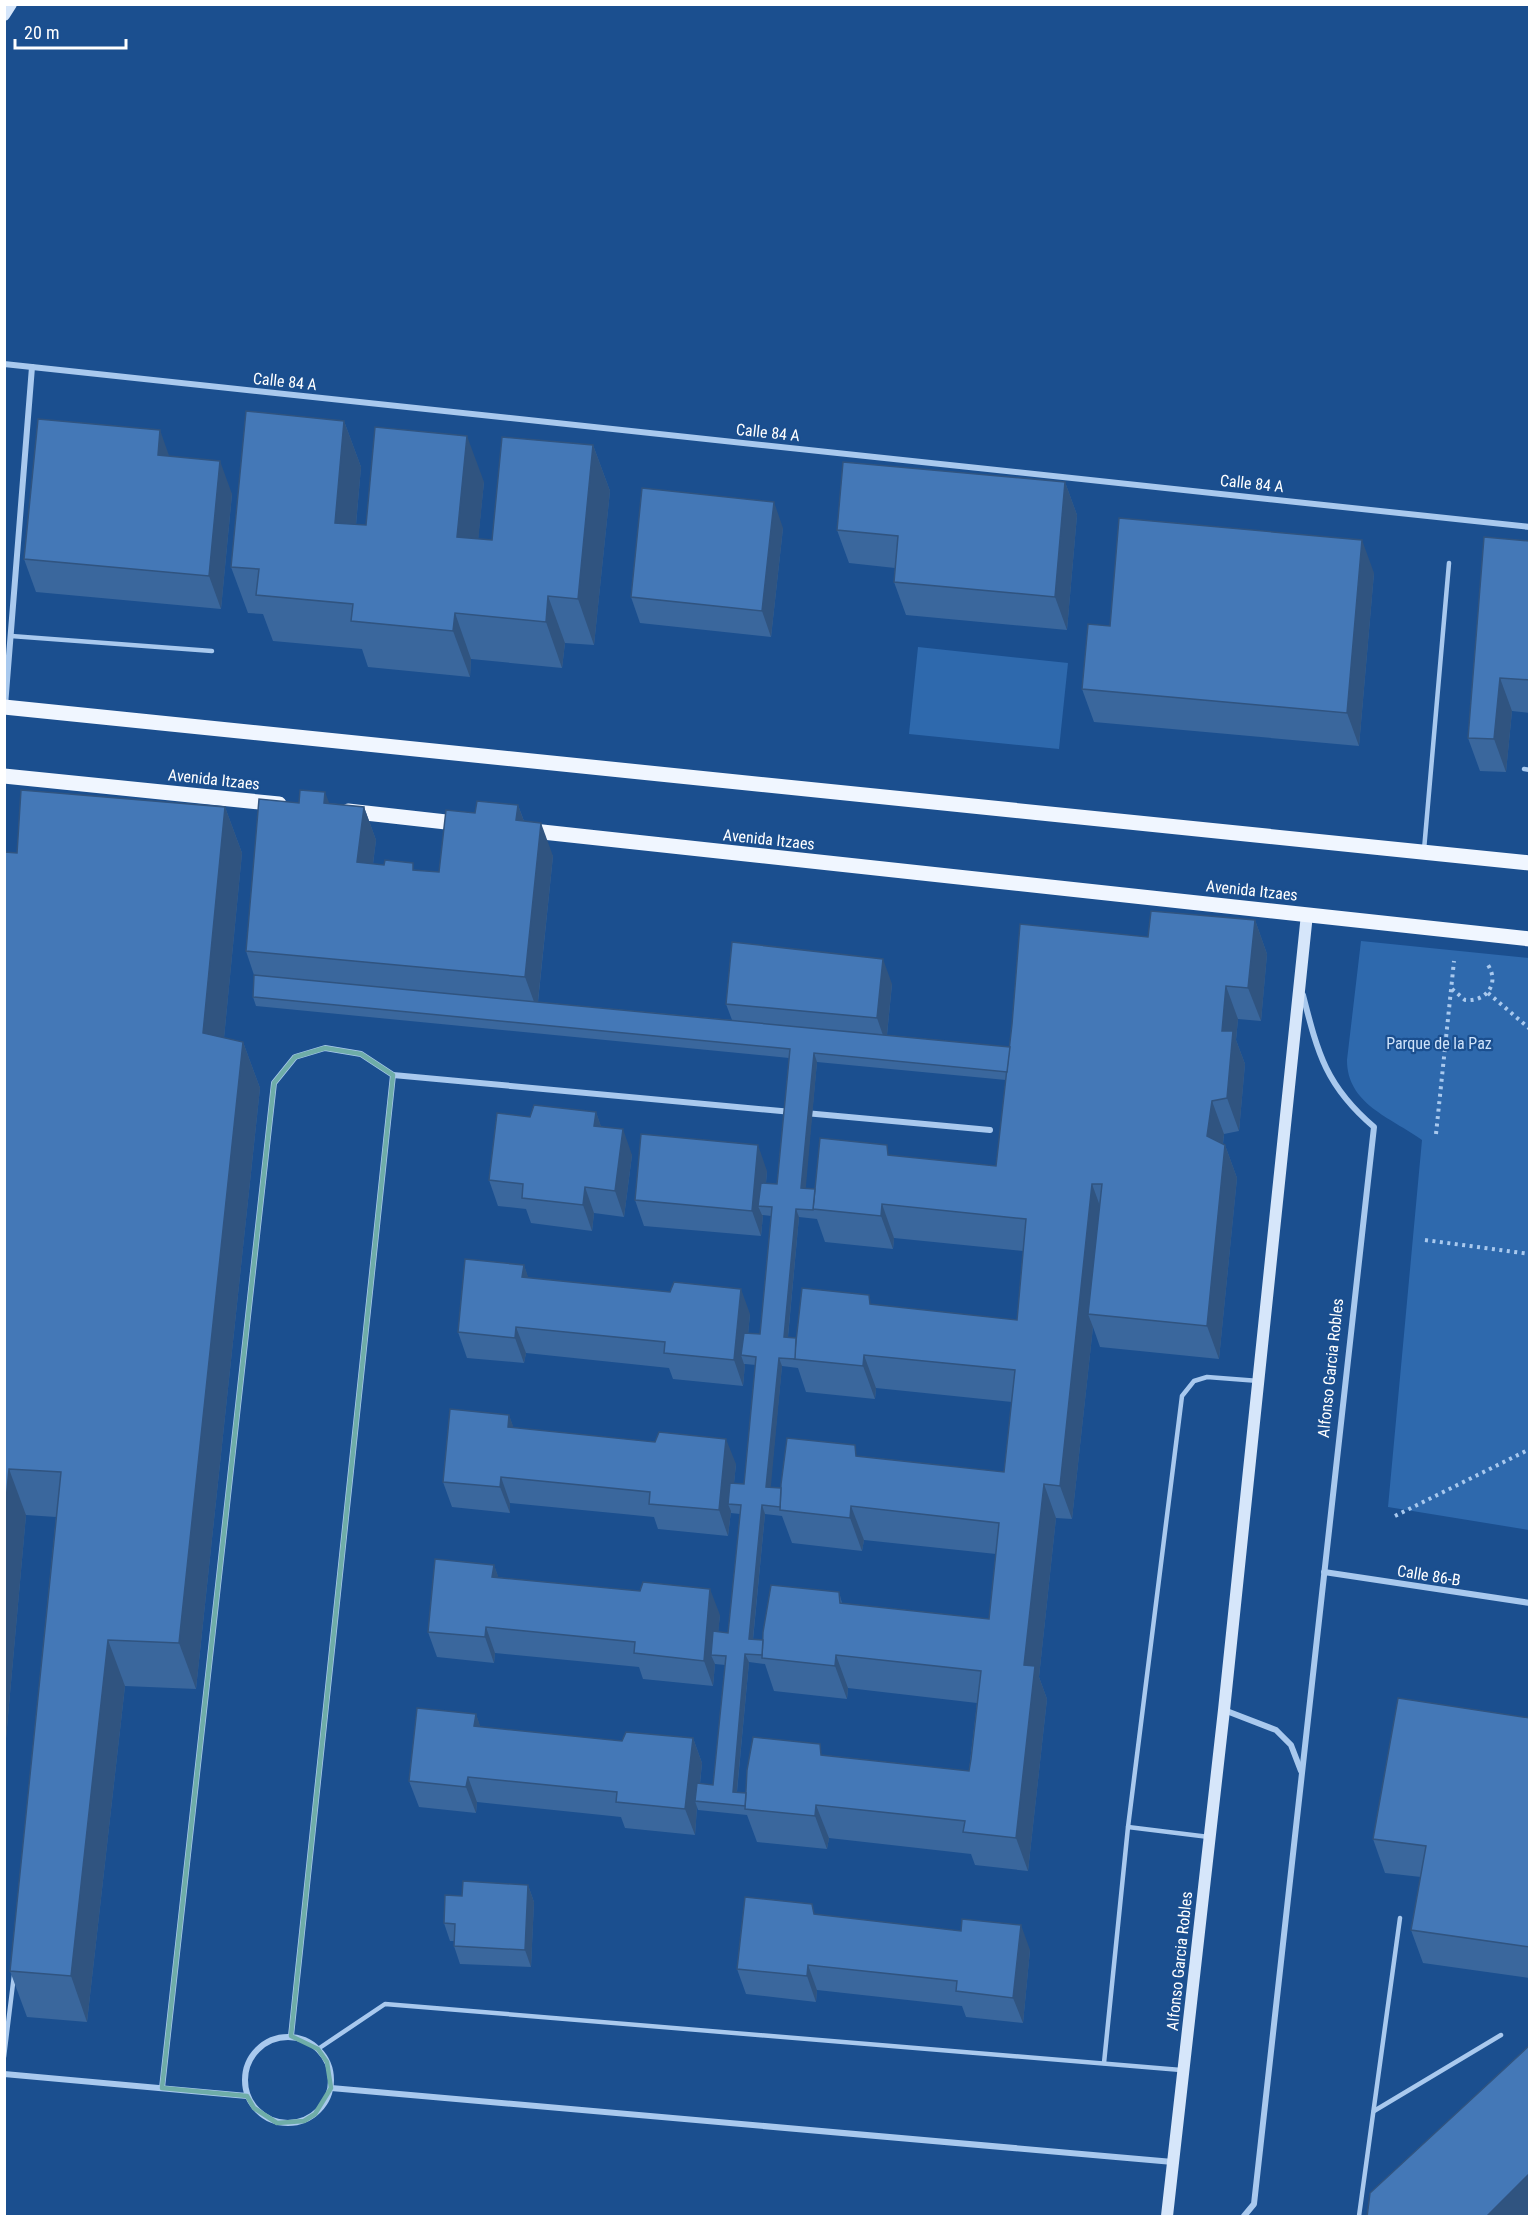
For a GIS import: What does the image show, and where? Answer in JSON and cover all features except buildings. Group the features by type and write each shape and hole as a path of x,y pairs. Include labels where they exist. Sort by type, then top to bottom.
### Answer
{"main road":[{"path":"4,707 1530,863"},
{"name":"Avenida Itzaes","path":"4,776 291,805"},
{"path":"327,809 480,826"},
{"name":"Avenida Itzaes","path":"504,828 1530,939"}],"street":[{"path":"4,15 11,4"},
{"name":"Calle 84 A","path":"4,364 1530,527"},
{"path":"4,707 32,367"},
{"name":"Alfonso Garcia Robles","path":"1167,2217 1224,1710 1307,914"},
{"name":"Alfonso Garcia Robles","path":"1244,2217 1254,2204 1374,1127 1359,1115 1329,1077 1316,1050 1300,987"},
{"path":"162,2088 274,1083 295,1057 325,1048 361,1054 393,1076 990,1130"},
{"path":"291,2036 393,1076"},
{"name":"Calle 86-B","path":"1324,1572 1530,1603"},
{"name":"Alfonso Garcia Robles","path":"1224,1710 1276,1730 1291,1745 1302,1774"},
{"path":"291,2036 306,2040 318,2049 327,2062 331,2088 325,2104 315,2114 304,2121 290,2124 277,2123 264,2117 247,2097 244,2083 245,2069 252,2055 262,2044 276,2038 291,2036"},
{"path":"4,2074 247,2097"},
{"path":"331,2088 1173,2162"}],"lane":[{"path":"1423,852 1449,563"},
{"path":"10,636 212,651"},
{"path":"1104,2063 1128,1827 1182,1396 1194,1381 1207,1377 1259,1381"},
{"path":"1128,1827 1210,1837"},
{"path":"1359,2217 1400,1918"},
{"path":"4,2057 15,1962"},
{"path":"318,2049 386,2004 1184,2070"},
{"path":"1374,2111 1502,2035"}],"path":[{"path":"1436,1134 1454,961"},
{"path":"1452,989 1465,1000 1479,1000 1488,993 1493,977 1488,965"},
{"path":"1488,993 1530,1029"},
{"path":"1425,1240 1530,1254"},
{"path":"1395,1516 1530,1449"}],"highlighted area":[{"path":"325,1048 361,1054 393,1075 291,2036 318,2049 327,2062 331,2088 315,2114 304,2121 277,2123 254,2108 247,2096 162,2088 274,1083 295,1057"}],"green space":[{"path":"918,647 1068,663 1059,749 909,734"},
{"name":"Parque de la Paz","path":"1361,941 1529,958 1529,1530 1388,1507 1422,1140 1372,1108 1354,1088 1349,1075 1347,1060"}]}
